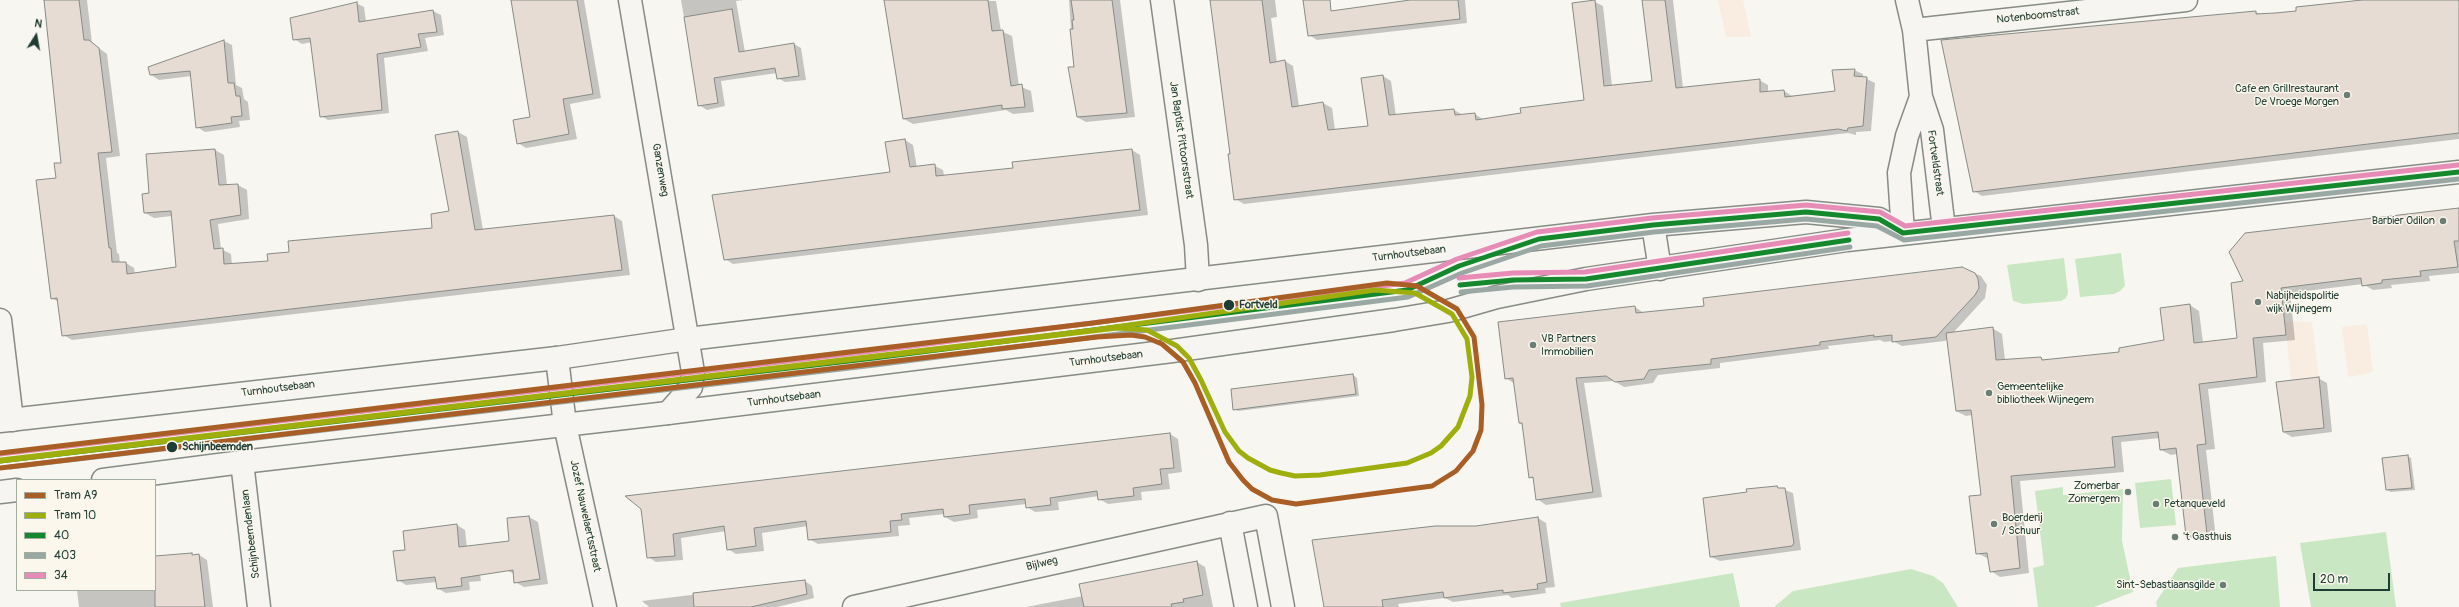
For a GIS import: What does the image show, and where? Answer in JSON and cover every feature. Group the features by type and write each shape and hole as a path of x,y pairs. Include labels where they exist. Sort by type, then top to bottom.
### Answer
{"main road":[{"name":"Ganzenweg","path":"630,0 688,339"},
{"name":"Jan Baptist Pittoorsstraat","path":"1162,0 1196,245 1198,280"},
{"name":"Fortveldstraat","path":"1908,0 1914,30 1921,97 1932,130 1944,229"},
{"name":"Notenboomstraat","path":"1914,30 2186,0"},
{"name":"Fortveldstraat","path":"1903,233 1899,173 1907,136 1921,97"},
{"name":"Turnhoutsebaan","path":"111,479 242,462 668,413 1172,351 1408,318 1586,279 1833,242 2459,172"},
{"name":"Turnhoutsebaan","path":"6,421 557,358 688,339 1198,280 1653,225 1806,212 1879,219 1903,233"},
{"path":"1653,225 1660,269"},
{"path":"0,320 6,421"},
{"path":"668,413 691,387 693,372 688,339"},
{"path":"557,358 565,425"},
{"name":"Jozef Nauwelaertsstraat","path":"565,425 605,607"},
{"name":"Schijnbeemdenlaan","path":"242,462 259,607"},
{"path":"0,492 16,490"},
{"name":"Bijlweg","path":"854,607 1266,516 1283,607"},
{"path":"1230,524 1246,607"}],"shaded area":[{"path":"1718,0 1743,0 1751,37 1726,37"},
{"path":"2285,321 2312,322 2319,377 2291,380"},
{"path":"2367,324 2373,371 2367,374 2348,377 2342,327"}],"green space":[{"path":"2121,253 2125,286 2114,294 2080,297 2075,259"},
{"path":"2064,258 2068,293 2066,298 2061,301 2023,304 2013,301 2007,265"},
{"name":"Petanqueveld","path":"2171,479 2176,525 2140,528 2135,483"},
{"path":"2063,487 2063,495 2123,489 2122,541 2133,592 2094,607 2038,607 2033,568 2044,565 2035,491"},
{"path":"2386,532 2396,607 2311,607 2300,543"},
{"name":"Sint-Sebastiaansgilde","path":"2276,556 2280,607 2157,607 2156,602 2178,568"},
{"path":"1911,569 1933,576 1943,583 1958,607 1774,607 1793,591"},
{"path":"1733,573 1740,607 1561,607 1560,603"}],"building":[{"path":"44,0 79,0 84,40 89,40 99,48 112,152 98,153 109,248 111,248 112,262 126,262 127,274 176,267 171,211 144,213 142,194 149,193 146,154 215,149 219,185 238,184 241,215 210,220 214,249 223,248 224,264 268,261 267,254 289,252 288,241 432,228 431,214 449,211 435,135 458,131 475,230 614,215 622,270 62,336 57,298 51,299 36,180 56,178 54,163 61,163"},
{"path":"511,0 577,0 593,94 563,99 569,134 517,144 513,120 530,117"},
{"path":"884,0 988,0 992,31 1003,30 1011,86 1022,84 1025,107 1002,109 1002,105 903,119"},
{"path":"1071,0 1112,0 1127,113 1077,117 1068,67 1074,67 1070,29 1073,29 1072,20 1074,20"},
{"path":"1210,0 1262,0 1270,63 1285,60 1292,107 1323,102 1328,130 1368,126 1361,78 1383,75 1389,115 1454,109 1455,115 1475,113 1476,120 1521,113 1520,108 1584,100 1572,3 1595,0 1604,86 1652,81 1642,0 1665,0 1676,88 1760,79 1760,92 1784,90 1785,97 1835,91 1832,70 1855,69 1854,76 1867,77 1863,126 1848,128 1847,131 1838,129 1234,200 1228,154 1230,154"},
{"path":"1303,0 1330,0 1331,11 1410,0 1458,0 1460,19 1308,36"},
{"path":"2362,0 2459,0 2459,133 1973,192 1941,40 2256,11 2256,14 2275,13 2296,11 2296,7"},
{"path":"357,2 359,22 433,10 437,32 418,34 421,47 377,54 382,110 320,117 310,38 293,40 290,18"},
{"path":"732,9 739,52 794,43 799,76 777,79 775,68 714,78 718,103 698,106 684,17"},
{"path":"224,40 228,83 234,83 236,96 240,96 242,116 231,117 232,123 196,128 190,71 150,75 148,67"},
{"path":"905,139 910,167 935,164 936,176 1013,168 1012,162 1132,149 1140,210 724,260 712,195 890,172 885,142"},
{"path":"2459,208 2459,241 2454,241 2458,267 2420,271 2421,276 2382,280 2382,283 2362,286 2361,278 2281,288 2286,335 2253,338 2257,377 2199,384 2206,444 2197,445 2207,534 2186,536 2176,448 2160,450 2158,432 2112,437 2115,467 2011,476 2020,568 1990,572 1987,553 1976,554 1969,496 1981,495 1971,410 1956,411 1946,333 1993,327 1996,360 2041,357 2042,360 2119,352 2119,348 2164,340 2160,308 2190,304 2194,343 2237,338 2231,283 2243,281 2229,252 2245,233"},
{"path":"1962,267 1975,273 1978,279 1979,288 1975,295 1936,337 1892,342 1892,335 1874,337 1874,335 1820,342 1820,345 1711,359 1711,364 1649,370 1644,379 1615,382 1606,376 1576,378 1593,492 1536,500 1533,477 1529,478 1522,423 1519,423 1513,378 1505,379 1498,322 1635,306 1636,313 1704,306 1703,298"},
{"path":"1353,374 1356,394 1233,410 1231,389"},
{"path":"2319,377 2324,428 2283,432 2276,382"},
{"path":"1170,433 1174,468 1160,469 1162,484 1133,488 1134,496 1098,500 1097,491 1050,498 1051,505 1026,508 1025,499 969,505 970,514 944,517 943,509 901,514 902,520 890,521 891,532 808,540 806,521 754,528 756,546 727,550 724,526 673,534 675,556 647,558 641,509 625,496"},
{"path":"2408,455 2412,488 2386,490 2382,458"},
{"path":"1777,486 1778,488 1785,488 1794,543 1792,546 1710,557 1703,498 1747,492 1746,489"},
{"path":"529,516 540,579 514,583 513,570 461,578 462,586 437,589 435,577 397,581 393,551 405,550 403,531 457,524 459,547 509,541 507,518"},
{"path":"1538,517 1547,582 1537,584 1538,589 1503,593 1503,590 1444,598 1443,592 1382,600 1383,607 1324,607 1312,540 1435,526 1476,526"},
{"path":"192,553 192,555 199,554 205,607 155,607 156,556"},
{"path":"1197,561 1203,595 1183,599 1184,602 1171,604 1172,607 1084,607 1079,584"},
{"path":"805,580 807,594 751,607 694,607 693,593"}],"tram line":[{"name":"A9","path":"0,453 1093,323 1387,283 1417,286 1457,309 1474,337 1482,405 1481,430 1473,451 1456,471 1432,486 1296,504 1272,500 1252,489 1243,480 1229,462 1195,383 1183,362 1162,344 1145,337 1131,335 1097,337 0,468"},
{"name":"10","path":"0,461 1117,328 1147,330 1177,346 1189,358 1225,432 1239,451 1248,458 1270,470 1281,473 1295,476 1320,475 1407,463 1431,453 1441,446 1458,427 1470,396 1472,377 1467,339 1452,314 1415,293 1375,290 1094,330 1,460"}],"transit line":[{"name":"34","path":"0,454 873,351 1405,283 1457,259 1537,232 1652,218 1806,205 1880,212 1905,226 2458,165"},
{"name":"40","path":"0,461 874,358 1407,290 1459,266 1539,239 1653,225 1806,212 1879,219 1903,233 2459,172"},
{"name":"403","path":"10,467 875,365 1408,297 1462,273 1541,246 1654,232 1806,219 1877,226 1904,240 2459,179"},
{"name":"34","path":"1459,278 1513,273 1585,272 1848,233"},
{"name":"40","path":"1460,285 1513,280 1586,279 1849,240"},
{"name":"403","path":"1461,292 1513,287 1587,286 1850,247"}],"place":[{"name":"Cafe en Grillrestaurant De Vroege Morgen","path":"2347,95"},
{"name":"Barbier Odilon","path":"2443,221"},
{"name":"Nabijheidspolitie wijk Wijnegem","path":"2258,302"},
{"name":"Fortveld","path":"1229,305"},
{"name":"VB Partners Immobiliën","path":"1533,345"},
{"name":"Gemeentelijke bibliotheek Wijnegem","path":"1989,393"},
{"name":"Schijnbeemden","path":"172,447"},
{"name":"Zomerbar Zomergem","path":"2128,492"},
{"name":"Petanqueveld","path":"2156,504"},
{"name":"Boerderij / Schuur","path":"1994,524"},
{"name":"'t Gasthuis","path":"2175,537"},
{"name":"Sint-Sebastiaansgilde","path":"2223,585"}]}
